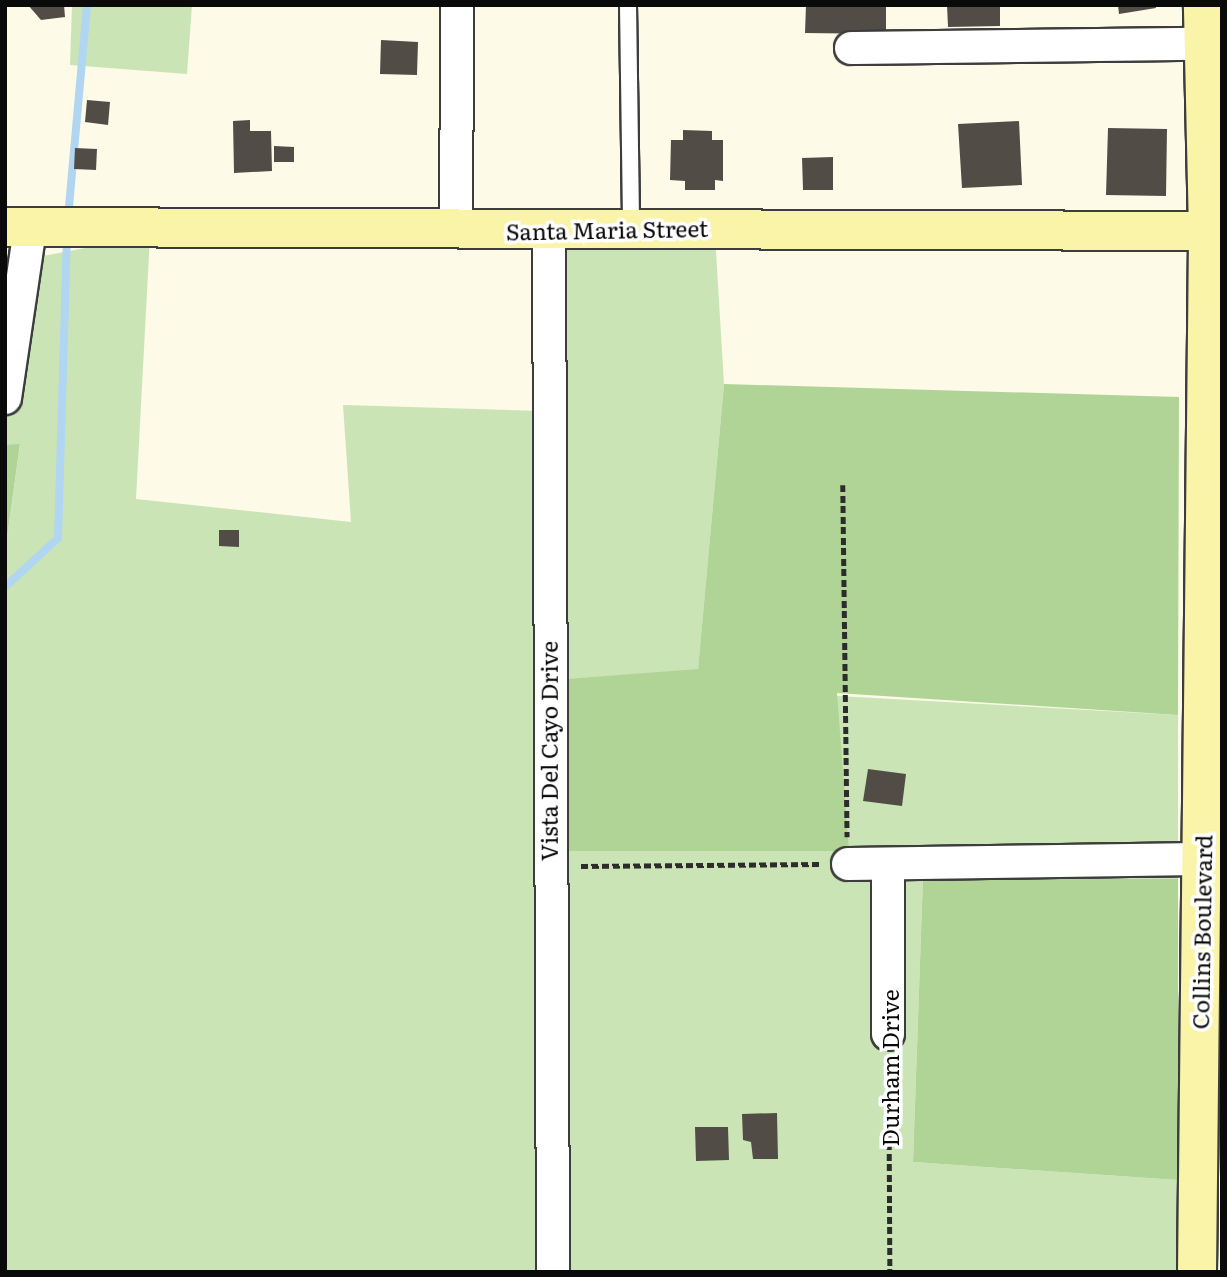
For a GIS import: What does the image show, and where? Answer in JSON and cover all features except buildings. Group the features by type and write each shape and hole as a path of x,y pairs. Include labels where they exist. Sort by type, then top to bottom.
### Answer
{"main road":[{"name":"Collins Boulevard","path":"1198,1272 1210,1231 1211,979 1202,859 1213,729 1208,231 1214,151 1203,44 1203,5"},
{"name":"Santa Maria Street","path":"17,227 1208,231"}],"street":[{"path":"456,230 457,5"},
{"path":"851,48 1203,44"},
{"path":"5,398 17,227"},
{"name":"Vista Del Cayo Drive","path":"549,230 548,866 553,1272"},
{"path":"848,864 1202,859"},
{"name":"Durham Drive","path":"888,864 888,1034"}],"lane":[{"path":"628,5 631,227"}],"path":[{"path":"548,866 848,864 843,485"},
{"name":"Durham Drive","path":"888,1034 890,1272"}],"green space":[{"path":"72,5 192,5 187,74 70,65"},
{"path":"715,235 724,384 698,670 553,680 1178,715 1178,879 923,877 913,1162 1178,1180 1177,1272 5,1272 5,552 20,445 5,445 5,263 150,236 136,499 351,522 343,405 539,411 544,241"},
{"path":"724,384 1179,397 1178,715 837,693 849,851 554,851 552,680 698,669"},
{"path":"20,444 5,552 5,445"},
{"path":"923,877 1178,879 1178,1180 913,1162"}],"waterway":[{"path":"68,218 87,5"},
{"path":"5,587 58,538 67,238"}]}
